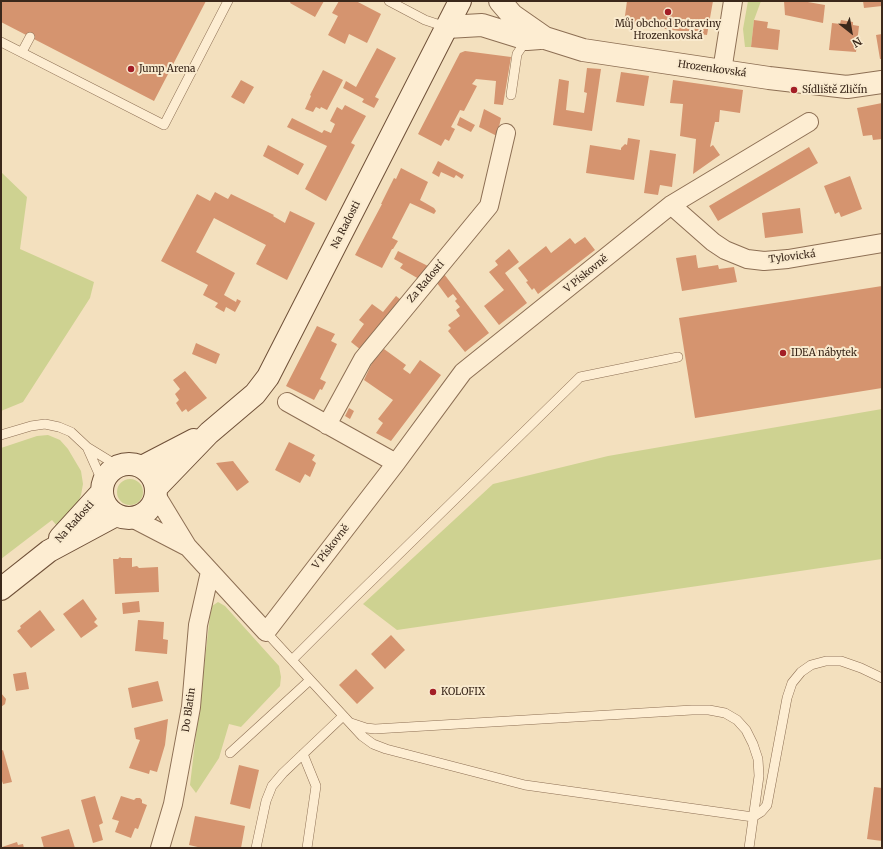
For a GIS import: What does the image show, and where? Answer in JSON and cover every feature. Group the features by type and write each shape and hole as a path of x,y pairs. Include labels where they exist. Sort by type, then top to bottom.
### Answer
{"main road":[{"name":"Na Radosti","path":"49,551 124,516 139,516 150,508 156,492 209,433 255,394 268,378 460,1"},
{"name":"Hrozenkovská","path":"500,1 508,12 533,35"},
{"name":"Hrozenkovská","path":"447,27 482,26 533,35 583,50 722,71 847,87 882,82"},
{"name":"Na Radosti","path":"142,467 209,433"},
{"path":"118,466 134,464 142,467 149,472 154,479 156,492"},
{"name":"Na Radosti","path":"1,589 49,551 102,488 109,473 118,466"},
{"name":"Na Radosti","path":"102,488 106,505 124,516"}],"street":[{"path":"722,71 733,1"},
{"name":"V Pískovně","path":"266,632 396,463 463,372 671,205 809,122"},
{"name":"Za Radostí","path":"327,425 363,359 489,206 506,133"},
{"name":"Tylovická","path":"671,205 713,242 725,250 747,259 764,261 788,259 882,243"},
{"path":"287,402 396,463"},
{"path":"156,492 187,546 266,632"},
{"path":"124,516 187,546"},
{"name":"Do Blatin","path":"160,848 173,804 191,707 198,625 210,572"}],"lane":[{"path":"1,42 164,125 228,1"},
{"path":"390,1 425,20 447,27"},
{"path":"511,95 518,54 533,35"},
{"path":"22,52 30,37"},
{"path":"292,660 580,377 678,357"},
{"path":"1,436 30,426 45,424 58,427 71,432 87,447 118,466"},
{"path":"87,447 102,488"},
{"path":"266,632 362,736 373,744 386,749 525,785 753,817 761,812 767,805 787,698 792,683 801,672 811,665 826,661 841,661 882,678"},
{"path":"230,753 310,680"},
{"path":"346,719 366,728 375,729 692,710 709,710 725,713 737,720 746,730 754,744 758,759 759,776 749,848"},
{"path":"256,848 266,801 272,786 303,754 346,719"},
{"path":"303,754 316,786 307,848"}],"green space":[{"path":"748,1 761,1 754,20 751,47 745,47 743,29"},
{"path":"1,172 27,197 20,249 94,282 90,298 23,402 1,411"},
{"path":"882,409 882,559 397,630 363,604 493,484 608,456"},
{"path":"48,435 60,440 68,449 81,471 83,484 81,495 76,507 58,527 52,520 1,559 1,448 37,436"},
{"path":"130,479 139,483 143,492 139,501 130,505 121,501 117,492 121,483"},
{"path":"218,602 225,606 279,666 281,677 280,686 241,727 229,724 219,758 196,793 190,785 210,616 212,606"}],"building":[{"name":"Jump Arena","path":"1,1 206,1 154,101 1,22"},
{"path":"291,1 324,1 315,17 290,3"},
{"path":"339,1 356,1 381,14 367,43 349,34 345,44 328,35 338,16 332,13"},
{"name":"Můj obchod Potraviny Hrozenkovská","path":"627,1 713,1 707,35 624,23"},
{"path":"784,1 802,1 825,5 823,23 785,15"},
{"path":"863,1 882,1 882,6 864,8"},
{"path":"754,20 768,22 767,28 780,30 778,50 751,47"},
{"path":"841,20 853,22 853,25 859,26 856,52 829,50 832,23 840,24"},
{"path":"882,34 882,59 880,59 876,35"},
{"path":"377,48 396,58 375,97 379,99 374,108 362,102 364,99 343,88 346,81 356,87"},
{"path":"465,51 511,57 503,105 494,104 496,81 476,79 472,84 477,86 464,111 460,110 451,127 455,129 449,141 445,139 441,146 418,134 460,53"},
{"path":"587,68 601,69 592,131 553,125 559,79 569,81 566,110 584,113 587,93 584,92"},
{"path":"323,70 343,80 327,110 321,107 320,109 316,107 313,112 305,109 311,96 310,95"},
{"path":"621,72 649,76 644,106 616,102"},
{"path":"241,80 254,87 244,104 231,97"},
{"path":"673,80 743,90 740,113 720,110 719,122 715,122 710,147 713,145 720,155 693,174 696,139 680,136 683,104 670,103"},
{"path":"882,103 882,139 873,140 872,135 863,136 857,108"},
{"path":"345,105 366,116 351,143 355,145 326,201 305,189 327,146 287,127 292,118 322,133 324,130 331,133 335,124 330,121 337,107 342,110"},
{"path":"484,109 501,118 497,136 479,127"},
{"path":"460,117 475,125 471,132 457,125"},
{"path":"628,138 640,140 634,180 586,173 590,145 621,150 625,144 627,145"},
{"path":"268,145 304,164 298,175 263,156"},
{"path":"809,147 818,163 718,221 709,206"},
{"path":"650,150 676,154 672,187 660,185 658,195 644,193"},
{"path":"438,161 464,175 462,179 456,175 454,178 441,172 439,177 432,173"},
{"path":"401,168 428,182 420,200 434,208 436,211 434,214 410,203 392,238 398,241 382,268 355,255 394,178 396,179"},
{"path":"850,176 862,209 841,217 839,212 835,214 824,186"},
{"path":"215,192 228,199 231,194 274,215 273,216 285,223 290,211 315,223 287,280 256,264 266,245 214,218 196,252 235,273 224,295 236,302 237,299 241,301 235,312 226,307 224,312 215,307 218,303 203,295 208,285 161,261 197,194 210,201"},
{"path":"800,208 803,233 765,238 762,213"},
{"path":"585,237 595,250 538,294 534,288 532,290 526,282 528,281 518,268 546,246 551,253 570,238 575,244"},
{"path":"509,249 519,262 505,273 527,303 499,325 484,306 504,290 489,272 498,265 495,261"},
{"path":"398,251 428,266 419,279 400,268 403,264 394,259"},
{"path":"696,255 698,268 718,265 719,269 734,267 737,282 682,291 676,258"},
{"path":"444,274 489,333 465,352 448,331 451,328 448,325 460,316 456,310 460,307 455,301 457,299 453,294 448,298 437,283"},
{"name":"IDEA nábytek","path":"882,286 882,388 695,418 679,318"},
{"path":"396,296 401,300 361,350 351,342 364,324 359,320 372,304 383,312"},
{"path":"317,326 335,334 331,341 337,344 320,379 326,382 314,400 286,386"},
{"path":"196,343 220,354 216,364 192,354"},
{"path":"384,349 406,365 403,369 410,374 420,360 441,375 391,441 376,433 383,423 378,419 393,400 364,380 372,363"},
{"path":"185,371 207,398 188,412 186,409 182,412 176,403 179,400 175,394 180,389 173,380"},
{"path":"349,408 354,411 350,419 345,416"},
{"path":"289,442 315,455 312,460 316,463 310,477 305,474 300,483 275,470"},
{"path":"233,461 249,482 237,491 216,463"},
{"path":"120,557 132,558 132,567 158,567 159,592 115,594 113,559 118,559"},
{"path":"83,599 97,619 94,622 98,626 81,638 63,614"},
{"path":"139,601 140,612 123,614 122,603"},
{"path":"40,610 55,630 31,648 17,631 21,628 20,626"},
{"path":"138,620 164,622 163,639 168,640 167,654 135,651"},
{"path":"391,635 405,650 385,669 371,654"},
{"path":"356,669 374,688 357,704 339,685"},
{"path":"26,672 29,689 16,691 13,674"},
{"path":"158,681 163,701 132,708 128,688"},
{"path":"1,693 6,699 5,704 1,707"},
{"path":"168,719 165,745 157,772 150,770 149,774 129,768 140,740 136,739 134,728"},
{"path":"3,750 12,782 3,784 1,778 1,751"},
{"path":"239,765 259,770 250,809 230,804"},
{"path":"874,787 882,788 882,841 867,839"},
{"path":"95,796 103,823 99,825 103,840 93,843 81,800"},
{"path":"121,796 134,800 136,798 140,798 142,803 147,805 138,829 135,828 131,838 115,832 119,821 112,819"},
{"path":"195,816 245,826 241,848 202,848 189,845"},
{"path":"69,829 75,848 44,848 41,837"},
{"path":"17,842 18,845 23,844 24,848 2,847"}],"place":[{"name":"Můj obchod Potraviny Hrozenkovská","path":"668,12"},
{"name":"Jump Arena","path":"131,69"},
{"name":"Sídliště Zličín","path":"794,90"},
{"name":"IDEA nábytek","path":"783,353"},
{"name":"KOLOFIX","path":"433,692"}]}
